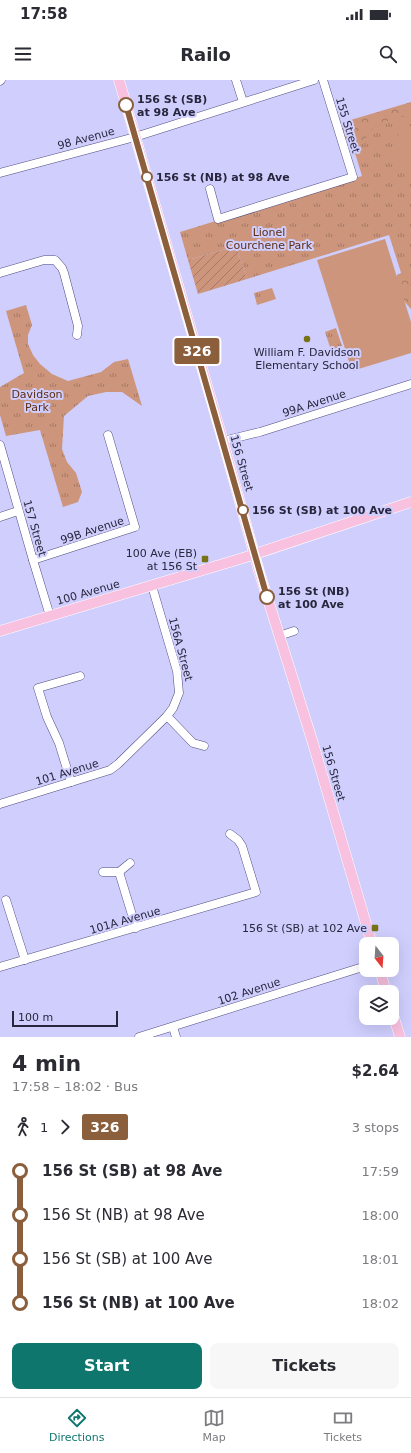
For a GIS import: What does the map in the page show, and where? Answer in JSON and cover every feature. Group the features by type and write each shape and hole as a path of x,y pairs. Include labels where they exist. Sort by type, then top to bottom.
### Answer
{"main road":[{"name":"156 Street","path":"119,80 279,636 312,740 370,937"},
{"name":"100 Avenue","path":"0,631 255,554 411,502"},
{"path":"396,1025 400,1037"}],"street":[{"path":"236,80 243,102"},
{"name":"98 Avenue","path":"0,173 135,137 314,80"},
{"name":"155 Street","path":"210,189 218,219 353,177 323,80"},
{"path":"0,273 47,259 56,260 64,273 78,326 77,335"},
{"name":"99A Avenue","path":"223,441 260,432 411,384"},
{"name":"99B Avenue","path":"33,560 135,527 108,435"},
{"name":"157 Street","path":"0,445 18,511 50,616"},
{"path":"0,517 18,511"},
{"name":"156A Street","path":"152,586 179,677 180,689 178,698 167,716"},
{"path":"279,636 294,631"},
{"path":"71,782 59,743 47,717 38,688 80,676"},
{"path":"167,716 193,743 204,746"},
{"name":"101 Avenue","path":"0,804 112,768 167,716"},
{"name":"101A Avenue","path":"0,967 256,892 242,846 238,840 230,834"},
{"path":"103,872 119,872 130,863"},
{"path":"119,872 136,928"},
{"path":"6,900 24,960"},
{"name":"102 Avenue","path":"139,1037 359,968"},
{"path":"173,1027 176,1037"}],"green space":[{"path":"411,102 411,112 374,125 370,135 362,140 353,143 346,138 343,133 341,125 344,122"},
{"name":"Lionel Courchene Park","path":"411,106 411,304 389,235 247,279 236,246 188,260 180,232 362,176 349,133"},
{"path":"411,126 411,174 400,164 395,149 396,141 399,135 404,129"},
{"path":"385,239 411,322 411,353 352,371 317,260"},
{"path":"236,246 247,279 198,294 188,260"},
{"path":"403,272 411,286 411,309 402,299 396,278 397,275"},
{"path":"272,288 276,299 257,305 254,293"},
{"name":"Davidson Park","path":"26,305 32,325 28,335 28,344 33,355 40,364 52,374 68,381 101,372 114,362 128,359 142,406 122,392 106,392 88,396 64,416 62,449 67,462 76,473 82,492 78,502 63,507 40,430 6,436 0,415 0,387 24,373 6,311"},
{"path":"336,328 342,346 331,350 325,332"}],"bus line":[{"name":"326","path":"126,105 267,597"}],"place":[{"name":"156 St (SB) at 98 Ave","path":"126,105"},
{"name":"156 St (NB) at 98 Ave","path":"147,177"},
{"name":"William F. Davidson Elementary School","path":"307,339"},
{"name":"156 St (SB) at 100 Ave","path":"243,510"},
{"name":"100 Ave (EB) at 156 St","path":"205,559"},
{"name":"156 St (NB) at 100 Ave","path":"267,597"},
{"name":"156 St (SB) at 102 Ave","path":"375,928"}]}
